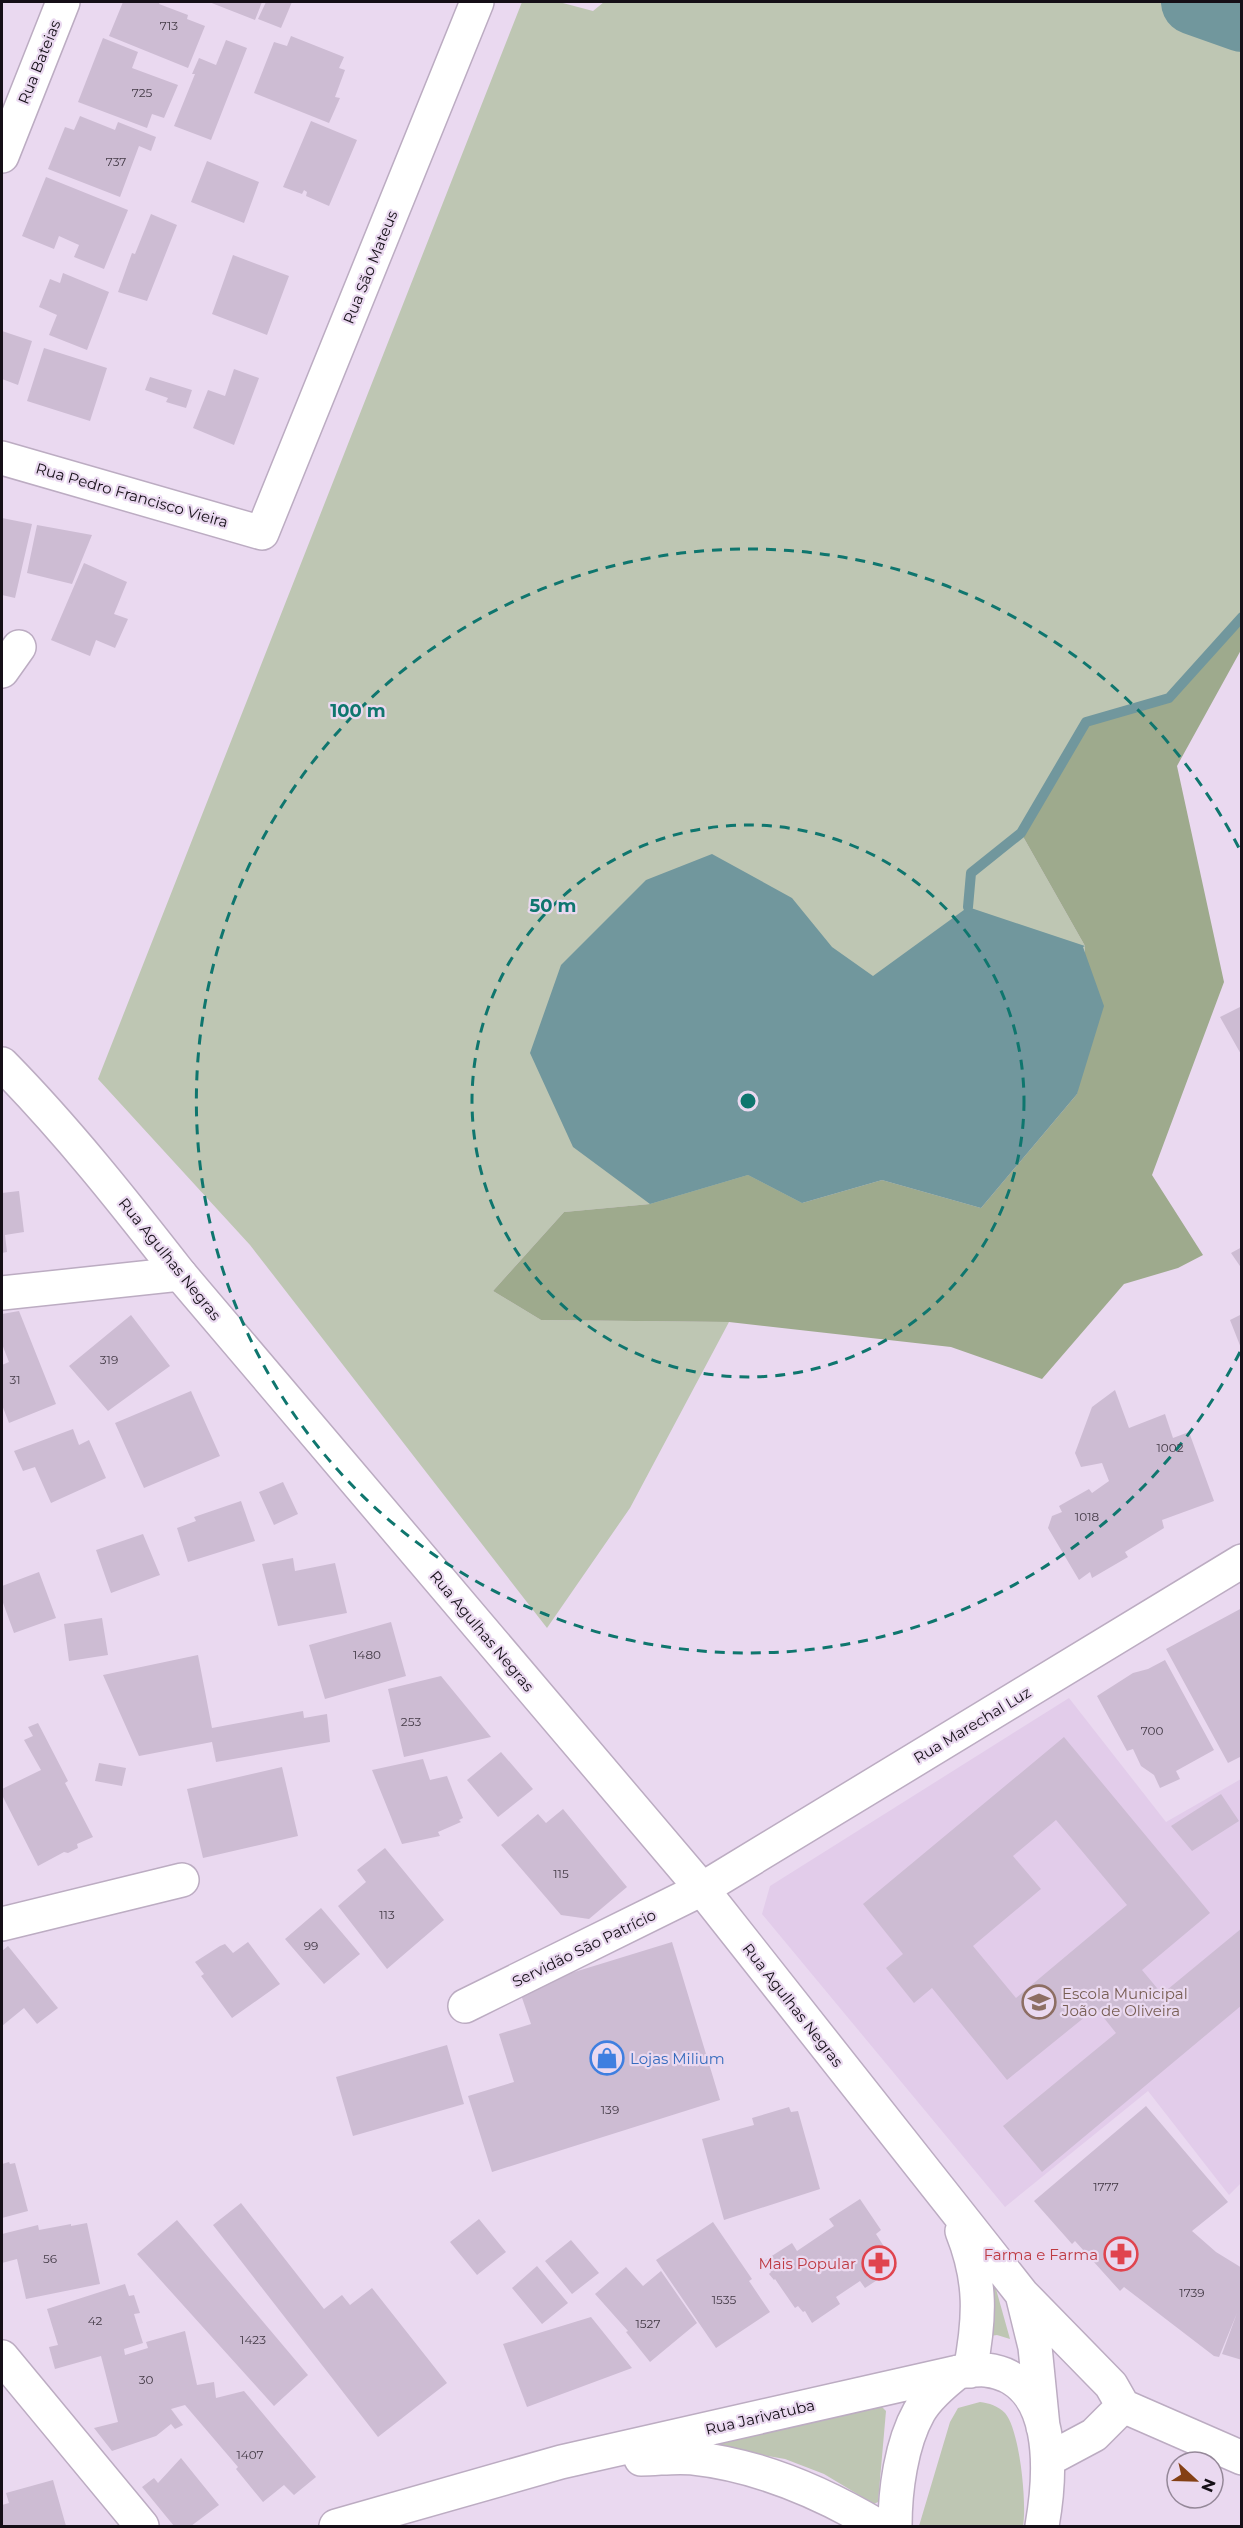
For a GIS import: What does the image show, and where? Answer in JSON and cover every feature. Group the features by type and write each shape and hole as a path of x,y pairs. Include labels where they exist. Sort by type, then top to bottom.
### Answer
{"main road":[{"name":"Rua Bateias","path":"2,156 63,2"},
{"name":"Rua São Mateus","path":"262,533 477,2"},
{"name":"Rua Pedro Francisco Vieira","path":"2,458 262,533"},
{"name":"Rua Agulhas Negras","path":"2,1064 67,1135 180,1274 702,1890 1022,2294 1097,2370"},
{"path":"2,1293 180,1274"},
{"name":"Rua Marechal Luz","path":"702,1890 1242,1561"},
{"path":"2,1924 182,1880"},
{"name":"Servidão São Patrício","path":"465,2006 702,1890"},
{"name":"Rua Agulhas Negras","path":"953,2207 973,2258 977,2284 978,2313 964,2371"},
{"name":"Rua Agulhas Negras","path":"1022,2294 1035,2347 1022,2373 1043,2427 1049,2459 1048,2492 1042,2526"},
{"path":"2,2356 142,2526"},
{"path":"1022,2373 1097,2370 1111,2385 1123,2406 1242,2457"},
{"path":"895,2526 895,2499 904,2452 919,2412 940,2386 964,2371"},
{"name":"Rua Jarivatuba","path":"336,2526 561,2462 964,2371 1022,2373"},
{"path":"1049,2459 1094,2435 1123,2406"},
{"name":"Rua Jarivatuba","path":"561,2462 690,2458 749,2468 806,2489 878,2526"}],"shaded area":[{"path":"522,2 559,2 593,11 604,2 1241,2 1241,617 1169,698 1086,722 1021,833 1085,946 1077,1094 981,1208 882,1180 802,1203 650,1204 564,1212 493,1291 541,1320 729,1322 630,1508 547,1628 250,1245 98,1079"},
{"path":"1241,617 1241,650 1177,766 1224,982 1152,1175 1203,1255 1178,1268 1124,1284 1042,1379 951,1347 729,1322 541,1320 493,1291 564,1212 650,1204 748,1175 802,1203 882,1180 981,1208 1077,1094 1085,946 1021,833 1086,722 1169,698"},
{"path":"712,854 792,898 832,947 873,976 968,907 1085,946 1083,947 1104,1006 1077,1094 981,1208 882,1180 802,1203 748,1175 650,1204 573,1147 530,1053 561,965 646,880"},
{"name":"Escola Municipal João de Oliveira","path":"1069,1698 1166,1822 1241,1779 1241,2183 1229,2195 1148,2091 1005,2207 762,1914 770,1886"},
{"path":"994,2287 1010,2339 997,2335 990,2336"},
{"path":"980,2402 990,2404 1005,2413 1015,2435 1024,2502 1023,2526 919,2526 950,2422 958,2408"},
{"path":"882,2407 886,2411 878,2502 874,2504 824,2474 785,2459 721,2448 721,2444 725,2441"}],"building":[{"path":"123,2 160,2 159,4 188,15 187,19 205,26 188,68 109,36"},
{"path":"209,2 262,2 255,20"},
{"path":"266,2 292,2 281,28 258,19"},
{"path":"291,36 344,57 339,68 345,70 335,97 340,98 329,123 254,93 274,42 287,46"},
{"path":"103,38 138,52 132,68 178,85 164,118 152,114 147,128 78,102"},
{"path":"226,40 247,48 211,140 174,126 199,58 216,65"},
{"path":"80,116 115,130 118,122 156,137 151,151 139,146 120,197 48,169 65,127 74,130"},
{"path":"311,121 357,140 329,206 306,196 307,192 304,190 302,194 283,187"},
{"path":"207,161 259,182 244,223 191,202"},
{"path":"46,177 128,210 104,269 74,257 79,245 59,236 54,249 22,236"},
{"path":"151,214 177,225 147,301 118,292 132,253 135,254"},
{"path":"233,255 289,276 267,335 212,314"},
{"path":"63,273 109,292 87,350 49,335 57,315 39,307 50,279 60,283"},
{"path":"2,331 32,341 18,385 2,379"},
{"path":"44,348 107,368 90,421 27,401"},
{"path":"234,369 259,378 234,445 193,428 208,390 225,396"},
{"path":"150,377 192,390 186,408 166,402 168,398 145,390"},
{"path":"2,518 32,524 15,598 2,595"},
{"path":"37,525 92,535 72,584 27,573"},
{"path":"84,563 127,582 114,614 128,619 115,648 96,640 90,656 51,640"},
{"path":"1242,1006 1242,1056 1220,1017"},
{"path":"19,1191 24,1232 5,1235 7,1252 2,1253 2,1193"},
{"path":"1242,1247 1242,1269 1231,1253"},
{"path":"19,1311 56,1404 9,1423 2,1405 2,1365 9,1362 2,1344 2,1314"},
{"path":"1242,1314 1242,1348 1241,1348 1230,1320"},
{"path":"131,1315 170,1366 108,1411 69,1366"},
{"path":"1115,1390 1129,1428 1165,1414 1173,1438 1189,1432 1214,1501 1162,1520 1164,1528 1125,1552 1128,1557 1092,1578 1090,1572 1079,1580 1048,1528 1052,1516 1062,1512 1059,1506 1089,1489 1092,1493 1109,1481 1102,1463 1081,1467 1075,1453 1092,1407"},
{"path":"191,1391 220,1456 144,1488 115,1423"},
{"path":"73,1429 79,1445 89,1440 106,1478 51,1503 35,1467 23,1471 14,1451"},
{"path":"283,1482 298,1514 274,1525 259,1492"},
{"path":"241,1501 255,1541 188,1562 177,1528 196,1521 194,1517"},
{"path":"143,1534 160,1575 111,1593 96,1550"},
{"path":"293,1558 295,1571 335,1563 347,1613 278,1626 262,1564"},
{"path":"39,1572 56,1618 14,1633 2,1600 2,1586"},
{"path":"1242,1608 1242,1756 1228,1763 1166,1649"},
{"path":"102,1618 108,1655 69,1661 64,1624"},
{"path":"391,1622 406,1676 325,1699 309,1645"},
{"path":"198,1655 212,1728 303,1711 304,1718 327,1714 330,1742 216,1762 212,1742 139,1756 103,1675"},
{"path":"1165,1660 1214,1750 1176,1771 1180,1779 1160,1788 1154,1775 1141,1766 1133,1749 1127,1751 1097,1696 1133,1673 1148,1669"},
{"path":"441,1676 491,1737 404,1757 388,1689"},
{"path":"38,1723 68,1781 65,1783 93,1837 77,1844 78,1848 68,1853 64,1852 38,1866 2,1795 2,1789 41,1770 24,1740 33,1736 28,1727"},
{"path":"1064,1737 1210,1913 1142,1970 1162,1994 1242,1928 1242,2005 1042,2172 1003,2126 1116,2033 1096,2008 1007,2080 932,1988 914,2003 886,1968 903,1954 863,1904","holes":["1056,1820 1127,1905 1016,1998 973,1946 1041,1889 1013,1856"]},
{"path":"501,1752 533,1789 498,1817 467,1780"},
{"path":"423,1759 430,1780 447,1776 463,1818 459,1820 461,1822 438,1832 440,1836 402,1844 372,1770"},
{"path":"99,1763 126,1768 122,1786 95,1781"},
{"path":"282,1767 298,1836 203,1858 187,1789"},
{"path":"1221,1794 1239,1821 1192,1851 1171,1826"},
{"path":"563,1809 627,1887 589,1919 561,1915 501,1845 538,1814 546,1823"},
{"path":"385,1848 444,1920 387,1969 338,1906 366,1882 357,1870"},
{"path":"321,1908 360,1954 324,1984 285,1939"},
{"path":"248,1942 280,1984 232,2018 201,1976 204,1974 195,1962 225,1944 233,1953"},
{"name":"Lojas Milium","path":"672,1942 720,2100 492,2172 468,2096 514,2082 499,2034 531,2024 519,1989"},
{"path":"8,1946 58,2008 37,2024 24,2008 2,2026 2,1951"},
{"path":"447,2045 464,2104 353,2136 336,2077"},
{"path":"1146,2106 1228,2202 1192,2231 1216,2252 1242,2268 1242,2360 1222,2354 1237,2313 1219,2357 1214,2356 1124,2287 1120,2291 1075,2241 1072,2244 1034,2201"},
{"path":"789,2107 791,2112 798,2111 820,2189 724,2220 702,2139 754,2125 752,2118"},
{"path":"9,2162 10,2164 15,2163 28,2211 2,2218 2,2164"},
{"path":"860,2199 881,2230 876,2234 897,2267 865,2288 860,2281 836,2297 840,2304 812,2323 805,2311 803,2312 798,2306 795,2308 769,2274 771,2272 764,2261 792,2243 797,2251 834,2226 829,2219"},
{"path":"241,2203 324,2309 342,2295 350,2305 372,2288 447,2383 378,2437 213,2225"},
{"path":"479,2219 506,2252 477,2275 450,2242"},
{"path":"177,2220 308,2375 274,2406 137,2254"},
{"path":"713,2222 752,2279 749,2281 770,2312 716,2348 656,2260"},
{"path":"87,2223 100,2284 26,2299 17,2259 2,2263 2,2234 38,2225 39,2230"},
{"path":"571,2240 599,2273 572,2294 545,2261"},
{"path":"537,2266 568,2303 542,2324 512,2288"},
{"path":"626,2267 643,2286 661,2271 697,2323 650,2362 626,2332 628,2331 595,2294"},
{"path":"125,2284 129,2296 134,2295 140,2313 134,2314 143,2343 124,2349 125,2355 148,2348 146,2342 185,2331 197,2385 214,2382 216,2398 244,2391 316,2477 294,2495 284,2485 263,2502 236,2469 238,2467 185,2405 171,2409 183,2425 175,2429 171,2424 156,2436 112,2451 94,2428 118,2422 101,2356 55,2369 49,2347 58,2345 47,2309"},
{"path":"591,2317 632,2368 527,2407 503,2344"},
{"path":"181,2458 219,2505 191,2526 174,2526 142,2487 154,2478 158,2483"},
{"path":"53,2480 66,2526 2,2526 2,2505 9,2503 6,2493"}],"waterway":[{"path":"1194,2 1242,19"},
{"path":"968,907 971,873 1021,833 1086,722 1169,698 1242,617"}],"place":[{"name":"Escola Municipal João de Oliveira","path":"1039,2002"},
{"name":"Lojas Milium","path":"607,2058"},
{"name":"Farma e Farma","path":"1121,2254"},
{"name":"Mais Popular","path":"879,2263"}]}
